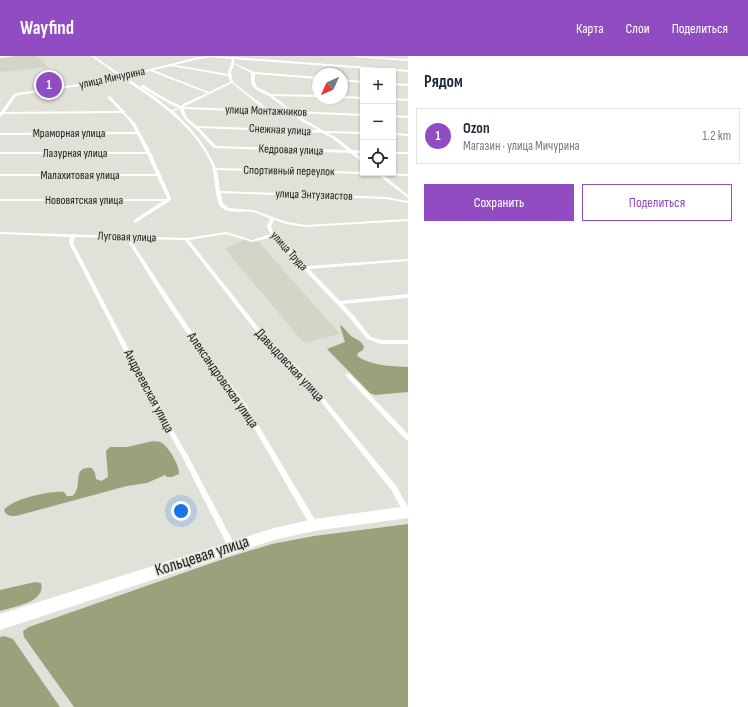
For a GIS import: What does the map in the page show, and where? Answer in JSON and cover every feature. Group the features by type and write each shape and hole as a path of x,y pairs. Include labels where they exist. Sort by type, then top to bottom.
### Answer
{"highway":[{"name":"Кольцевая улица","path":"0,622 274,534 314,525 407,512"}],"street":[{"path":"0,57 13,56"},
{"name":"улица Труда","path":"92,56 158,101 196,137 204,148 215,169 220,192 220,202 225,208 255,212 274,218 269,228 274,235 352,317 365,335 372,340 381,342 408,342"},
{"path":"205,56 213,56"},
{"path":"208,56 408,72"},
{"name":"улица Мичурина","path":"1,114 15,95 102,82 208,56"},
{"path":"355,56 408,60"},
{"path":"233,57 233,63 229,69 229,75 232,82 268,111"},
{"path":"233,63 253,73 312,78"},
{"path":"171,65 180,68 229,75"},
{"path":"150,70 210,93"},
{"path":"253,73 254,86 270,95 321,132 333,138 360,159"},
{"name":"улица Труда","path":"122,77 136,82 182,108 185,117 213,145 220,148"},
{"path":"348,81 360,82"},
{"path":"182,108 184,105 232,82"},
{"path":"396,84 408,85"},
{"path":"270,95 312,96"},
{"path":"109,97 124,112 138,133 168,194 168,200 147,212 135,222"},
{"path":"348,97 360,98"},
{"path":"396,99 408,100"},
{"name":"улица Монтажников","path":"170,111 182,108 360,115"},
{"path":"1,114 124,112"},
{"path":"396,116 408,116"},
{"name":"Снежная улица","path":"196,127 360,133"},
{"name":"Мраморная улица","path":"0,134 138,133"},
{"path":"396,134 408,135"},
{"name":"Кедровая улица","path":"220,148 360,152"},
{"name":"Лазурная улица","path":"0,153 149,153"},
{"path":"396,153 408,153"},
{"name":"Спортивный переулок","path":"215,169 360,173"},
{"path":"396,174 408,175"},
{"name":"Малахитовая улица","path":"0,175 159,175"},
{"path":"382,176 408,197"},
{"name":"улица Энтузиастов","path":"220,192 386,198 408,202"},
{"name":"Нововятская улица","path":"0,200 168,200"},
{"path":"274,218 295,225 306,226 408,220"},
{"name":"Луговая улица","path":"0,233 127,238 186,238 226,233 252,241 274,235"},
{"name":"Андреевская улица","path":"73,235 71,243 146,388 194,472 232,547"},
{"name":"Александровская улица","path":"127,238 208,360 232,389 245,408 314,525"},
{"name":"Давыдовская улица","path":"186,238 267,342 296,368 391,483 399,494 407,512"},
{"path":"304,268 408,260"},
{"path":"338,303 408,296"},
{"path":"348,375 408,438"}],"shaded area":[{"path":"37,56 48,67 0,72 0,58"},
{"path":"255,238 340,334 304,343 225,249 240,241"}],"green space":[{"path":"341,325 351,336 361,342 364,347 357,356 375,364 408,367 408,392 375,395 370,393 327,349 345,342 340,326"},
{"path":"153,441 163,444 170,451 178,466 179,474 172,477 167,477 165,475 147,483 127,486 16,516 8,515 4,510 15,502 32,496 51,492 64,492 67,496 72,496 76,492 79,475 82,469 92,468 96,479 101,481 108,477 106,451 110,447 127,447"},
{"path":"408,524 408,707 74,707 24,637 23,631 29,627 229,557 272,544 314,536"},
{"path":"35,582 41,583 39,595 28,603 0,611 0,590"},
{"path":"4,636 13,639 60,707 0,707 0,637"}],"place":[{"name":"Ozon","path":"49,85"}]}
